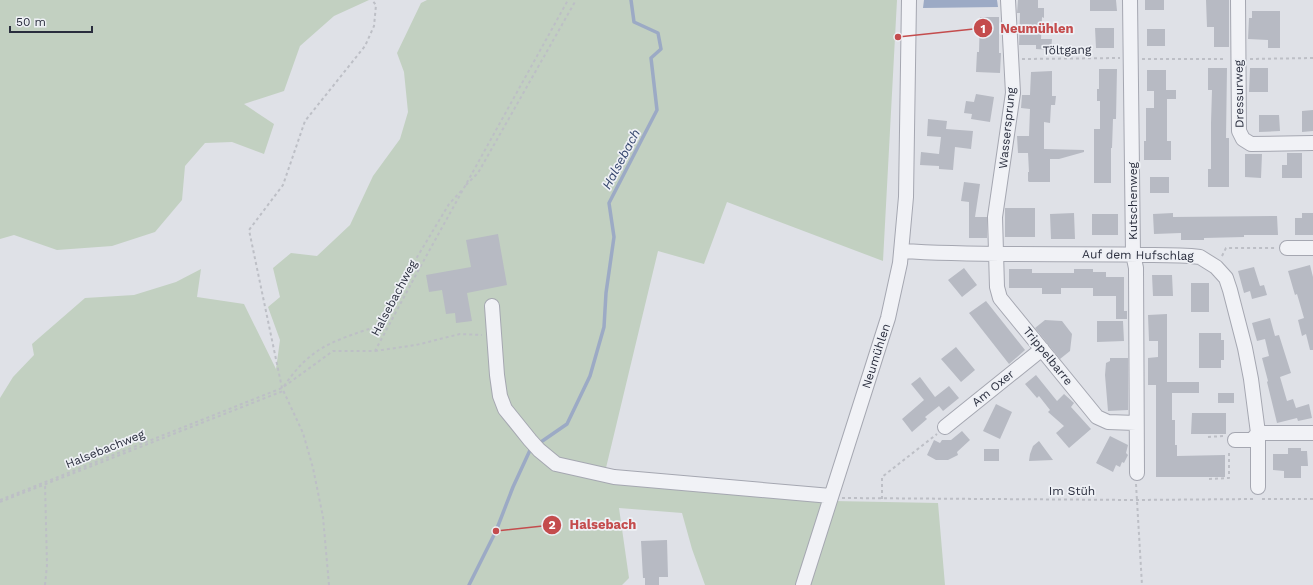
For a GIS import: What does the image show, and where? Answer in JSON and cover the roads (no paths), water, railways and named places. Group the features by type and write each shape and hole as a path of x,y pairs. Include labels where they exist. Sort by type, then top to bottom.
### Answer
{"street":[{"name":"Neumühlen","path":"803,585 888,318 902,251 906,197 909,0"},
{"name":"Wassersprung","path":"996,255 996,217 1013,93 1008,0"},
{"name":"Kutschenweg","path":"1130,0 1133,254 1136,268 1137,473"},
{"name":"Dressurweg","path":"1238,0 1238,131 1243,139 1251,144 1313,143"},
{"path":"1287,248 1313,248"},
{"name":"Auf dem Hufschlag","path":"902,251 942,254 1133,254 1200,257 1216,267 1226,278 1245,348 1258,433 1258,487"},
{"name":"Trippelbarre","path":"996,255 996,287 1000,298 1097,417 1108,422 1136,423"},
{"path":"492,306 500,396 505,409 534,445 556,464 614,477 831,496"},
{"name":"Am Oxer","path":"945,427 1042,349"},
{"path":"1232,444 1252,440 1258,433 1313,433"}],"water":[{"path":"924,0 997,0 998,7 923,8"}],"waterway":[{"name":"Halsebach","path":"538,444 567,424 590,376 604,327 606,293 614,237 609,203 657,110 651,58 661,49 658,33 634,22 631,0"},
{"name":"Halsebach","path":"469,585 496,531 513,487 531,448"}],"place":[{"name":"Neumühlen","path":"898,37"},
{"name":"Halsebach","path":"496,531"}]}
